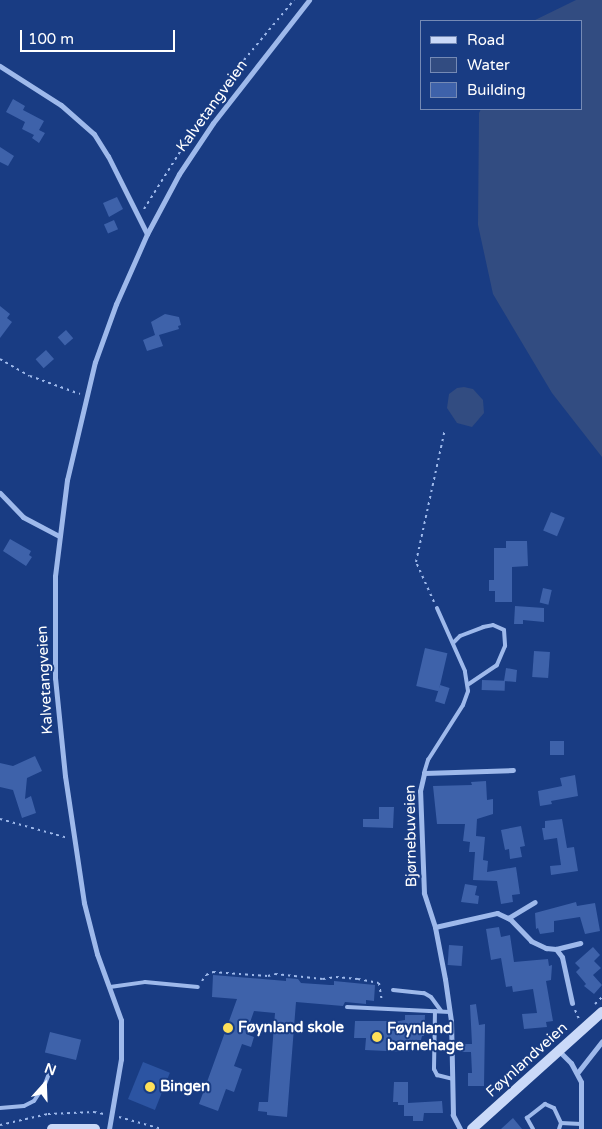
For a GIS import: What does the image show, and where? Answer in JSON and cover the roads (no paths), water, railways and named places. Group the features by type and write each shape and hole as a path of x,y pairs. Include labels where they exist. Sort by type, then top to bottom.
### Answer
{"main road":[{"name":"Føynlandveien","path":"472,1129 602,1012"},
{"path":"52,1129 95,1129"}],"street":[{"name":"Kalvetangveien","path":"108,1129 112,1116 121,1059 122,1033 119,1012 90,928 75,840 55,678 53,626 59,536 67,480 86,396 116,304 147,234 179,174 213,123 309,0"},
{"path":"0,66 62,106 94,134 108,156 147,234"},
{"path":"0,493 23,517 59,536"},
{"name":"Bjørnebuveien","path":"460,1129 454,1122 453,1115 450,1012 435,927 424,893 420,791 424,773 512,770"},
{"path":"508,918 535,902"},
{"path":"435,927 485,914 498,913 508,918 531,941 546,948 556,949 580,943"},
{"path":"556,949 562,956 572,1003"},
{"path":"578,1072 602,1041"},
{"path":"559,1051 578,1072 582,1089 581,1126"}],"lane":[{"path":"437,608 469,684 497,665 505,646 504,630 493,626 483,627 460,636 453,643"},
{"name":"Bjørnebuveien","path":"424,773 432,752 463,705 469,684"},
{"path":"110,987 140,982 198,987"},
{"path":"393,990 424,993 431,997 441,1011"},
{"path":"347,1007 450,1012"},
{"path":"435,1011 434,1069 437,1075 453,1080"},
{"path":"0,1108 24,1106 34,1101 45,1084 52,1066"},
{"path":"533,1129 527,1118 542,1104 554,1108 561,1123 559,1129"},
{"path":"561,1123 581,1126"}],"water":[{"path":"576,0 602,0 602,457 552,393 493,294 478,225 480,110 582,110 582,20 535,20"},
{"path":"457,388 473,389 483,400 484,413 472,427 457,423 447,408 449,394"}],"place":[{"name":"Føynland skole","path":"228,1028"},
{"name":"Føynland barnehage","path":"377,1037"},
{"name":"Bingen","path":"150,1087"}]}
